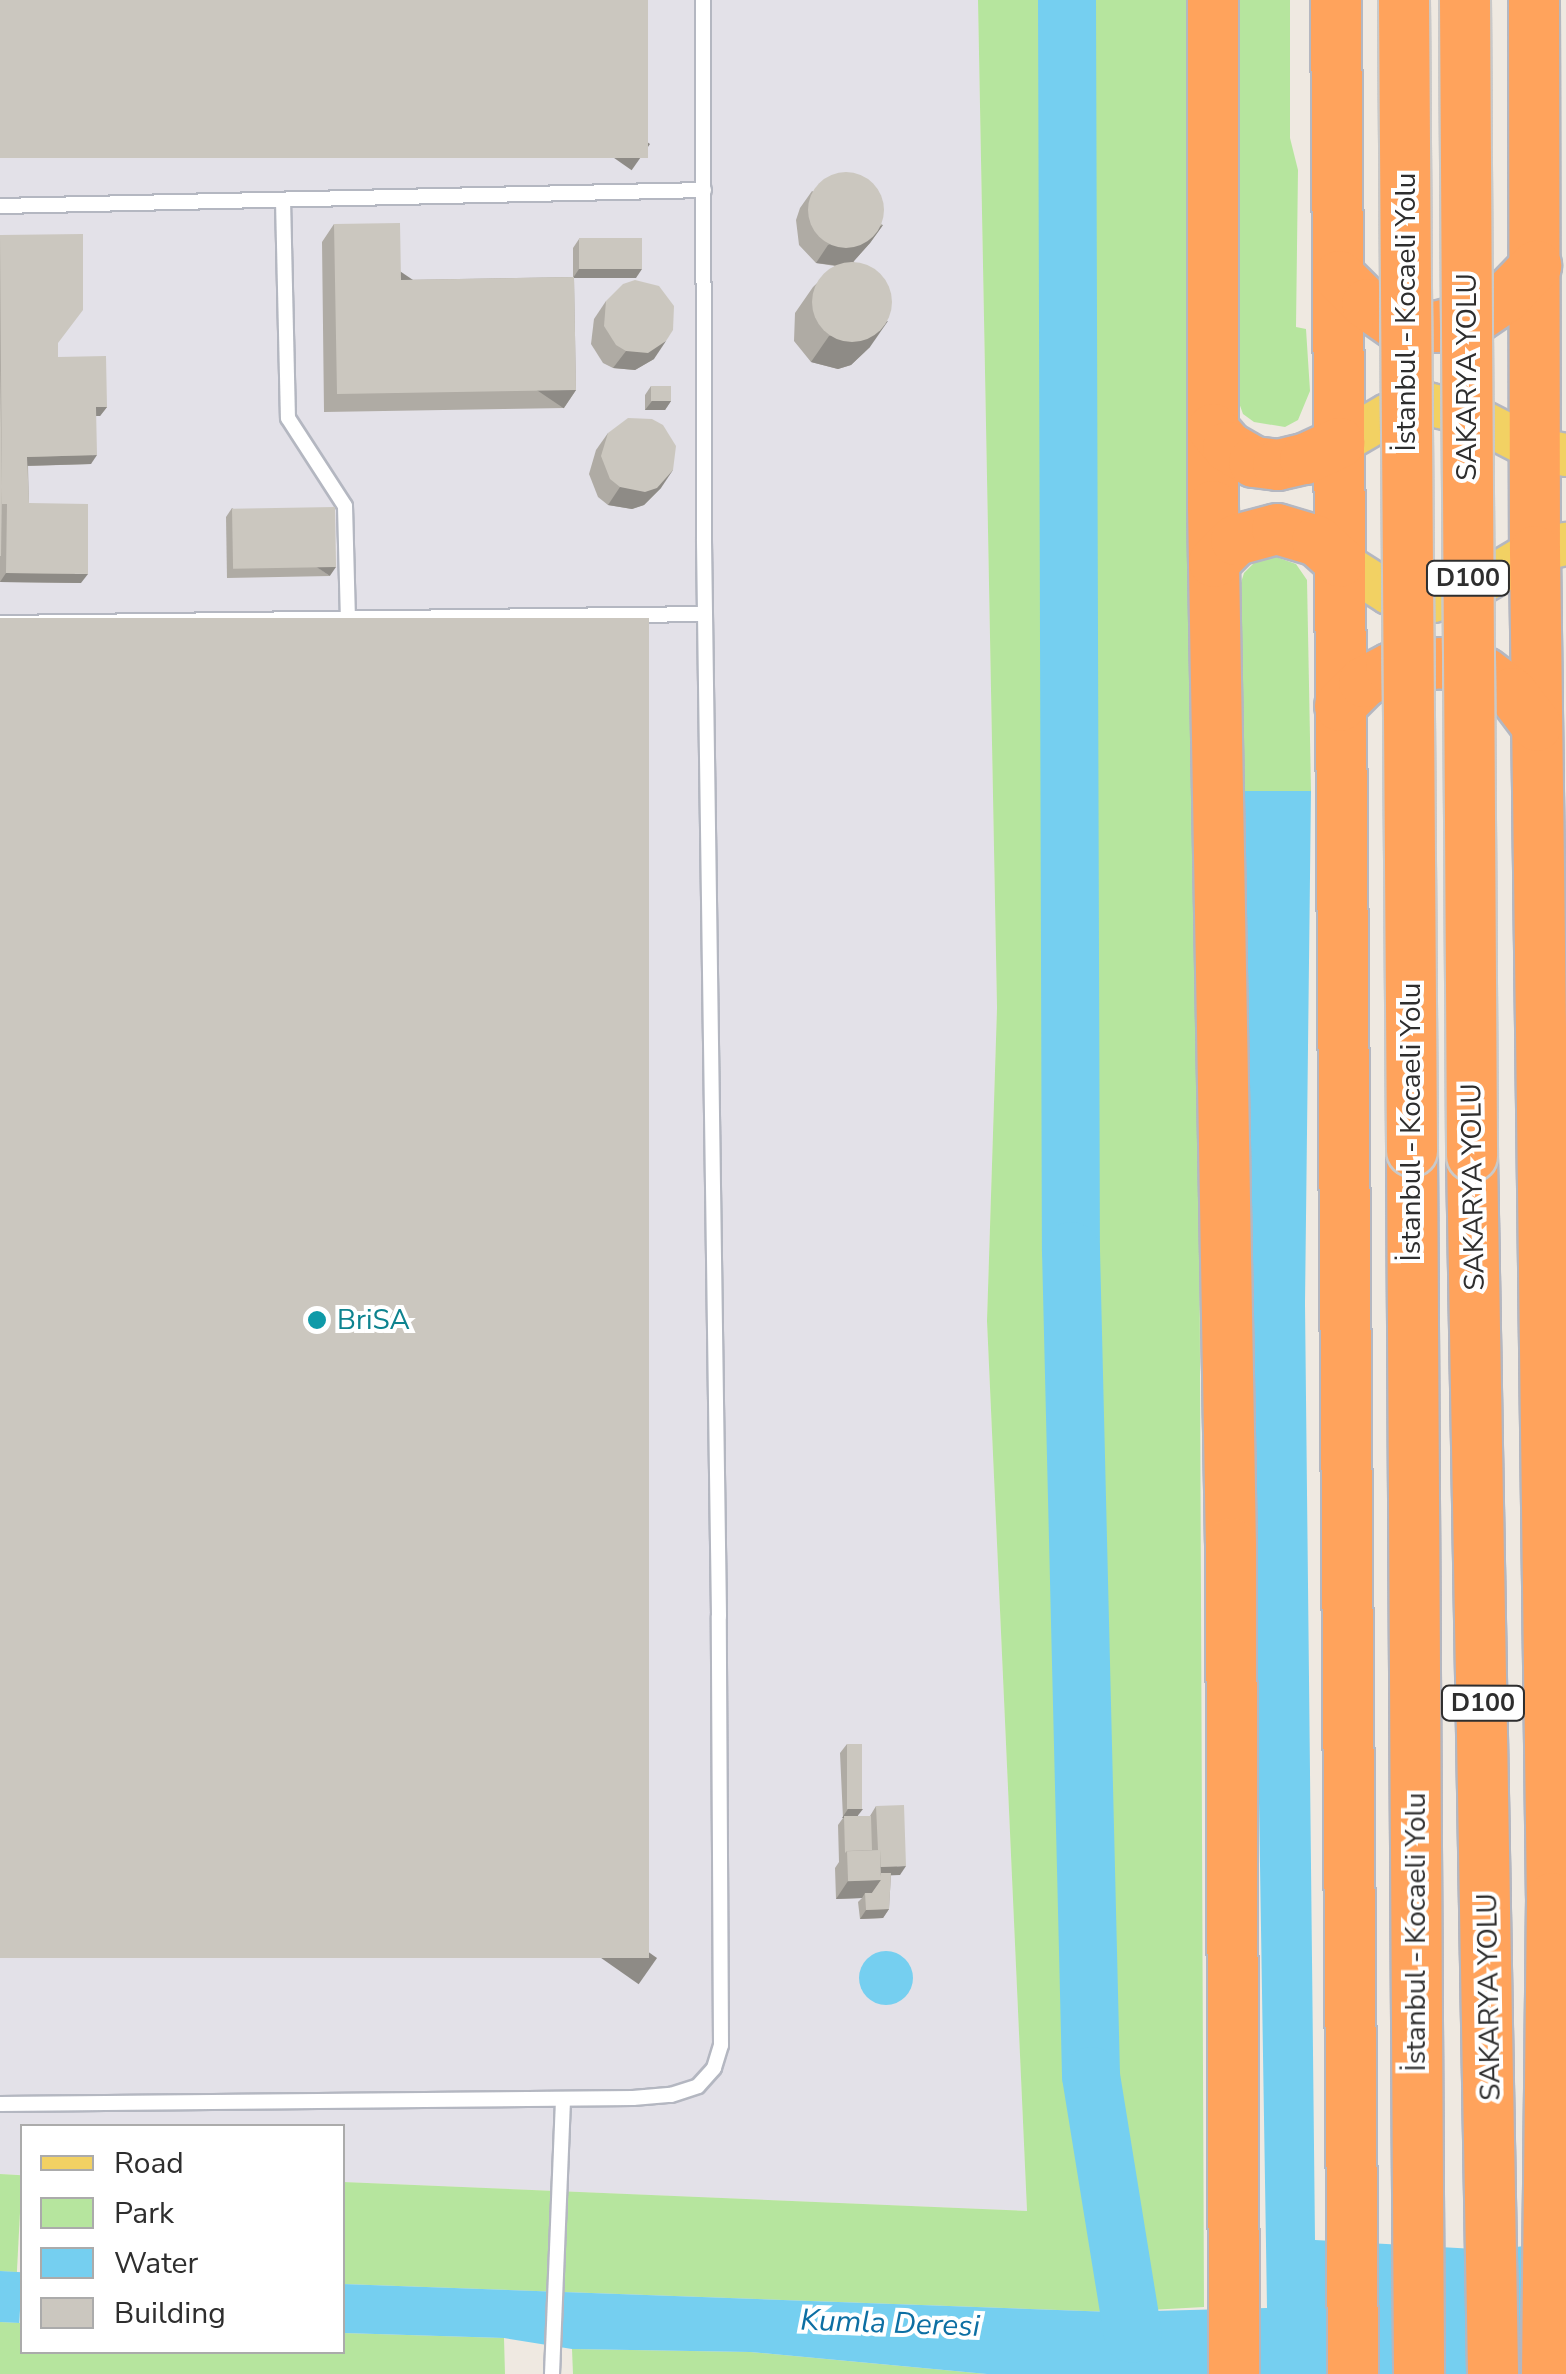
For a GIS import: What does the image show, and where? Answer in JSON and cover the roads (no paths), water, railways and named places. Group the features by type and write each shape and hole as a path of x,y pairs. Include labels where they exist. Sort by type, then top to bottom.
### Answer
{"highway":[{"path":"1214,0 1214,562 1231,1543 1234,2374"},
{"path":"1336,0 1342,1304 1350,1662 1353,2374"},
{"name":"İstanbul - Kocaeli Yolu","path":"1404,0 1418,2374"},
{"name":"SAKARYA YOLU","path":"1464,0 1472,1156 1493,2189 1493,2374"},
{"path":"1534,0 1536,350 1551,452 1551,548 1536,639 1552,1898 1547,2374"},
{"path":"1339,276 1368,304 1397,324 1436,327 1478,316 1506,298 1536,266"},
{"path":"1536,350 1566,392"},
{"path":"1213,430 1228,447 1254,462 1278,464 1305,459 1340,442"},
{"path":"1214,562 1236,540 1277,529 1317,541 1340,562"},
{"path":"1536,639 1566,600"},
{"path":"1340,706 1364,682 1391,668 1442,663 1485,673 1512,693 1537,726"},
{"path":"1493,2189 1546,1634"},
{"path":"1350,1662 1417,2134"}],"main road":[{"path":"1340,442 1388,415 1427,404 1463,412 1551,452"},
{"path":"1340,562 1389,593 1434,601 1470,590 1551,548"}],"lane":[{"path":"0,2104 671,2095 698,2086 714,2068 720,2046 720,1616 705,614 703,0"},
{"path":"0,206 704,190"},
{"path":"283,200 288,418 346,506 348,618"},
{"path":"0,623 705,614"},
{"path":"552,2374 564,2099"}],"water":[{"name":"Kumla Deresi","path":"1243,791 1311,791 1305,1304 1315,2240 1493,2250 1547,2243 1566,2374 987,2374 750,2352 572,2349 504,2338 345,2333 345,2284 1113,2312 1267,2308"},
{"path":"886,1951 905,1959 913,1978 905,1997 886,2005 867,1997 859,1978 867,1959"},
{"path":"0,2271 20,2272 19,2323 0,2322"}],"waterway":[{"path":"1067,0 1071,1251 1091,2076 1133,2334"}],"place":[{"name":"BriSA","path":"317,1320"}]}
